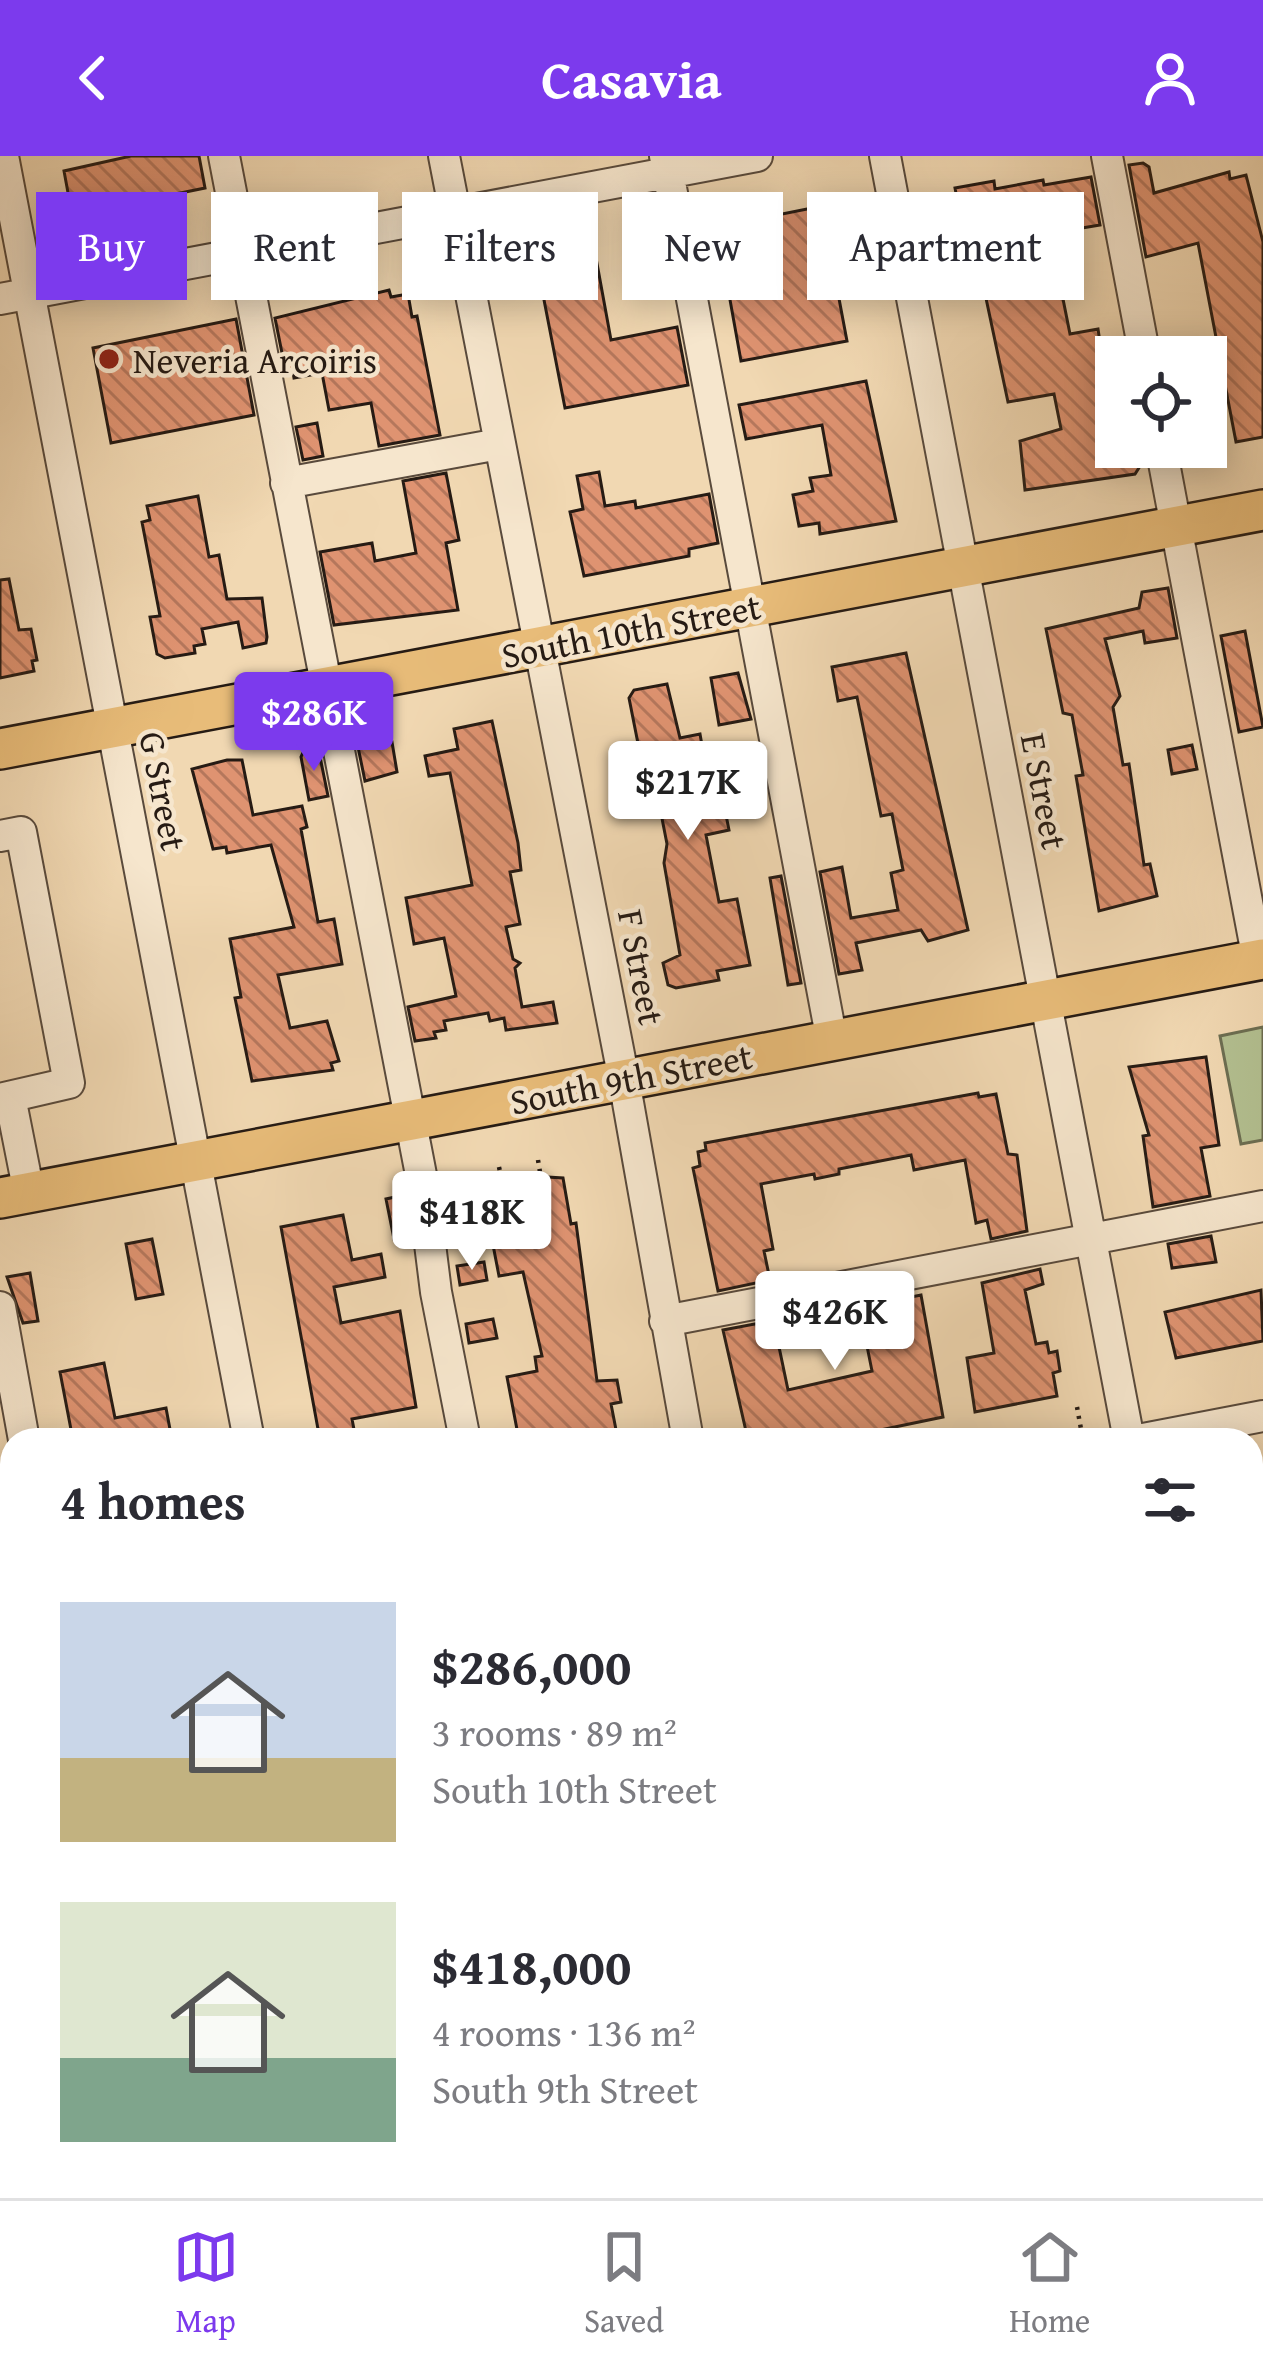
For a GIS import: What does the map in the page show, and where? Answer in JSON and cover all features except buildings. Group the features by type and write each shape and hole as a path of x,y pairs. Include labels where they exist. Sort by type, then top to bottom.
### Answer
{"main road":[{"name":"South 10th Street","path":"0,749 1263,511"},
{"name":"South 9th Street","path":"14,1195 1260,959"}],"street":[{"name":"G Street","path":"3,156 15,297 112,728 247,1428"},
{"path":"224,156 231,192"},
{"name":"F Street","path":"444,156 451,192"},
{"path":"546,192 667,164 758,156"},
{"name":"E Street","path":"885,156 1130,1428"},
{"path":"1107,156 1141,336"},
{"path":"667,164 832,1041"},
{"path":"15,297 211,260"},
{"path":"251,300 410,1120 463,1428"},
{"name":"F Street","path":"472,300 624,1080 686,1428"},
{"path":"286,484 499,444"},
{"path":"1165,468 1260,959"},
{"path":"0,836 21,832 69,1083 5,1098 14,1195"},
{"path":"665,1321 1263,1206"},
{"path":"0,1307 22,1428"},
{"path":"1198,1428 1263,1416"}],"path":[{"path":"538,1160 541,1178"},
{"path":"500,1168 503,1185"},
{"path":"1077,1407 1081,1428"}],"green space":[{"path":"1263,1027 1263,1140 1241,1144 1220,1036"}],"place":[{"name":"Neveria Arcoiris","path":"109,359"}]}
